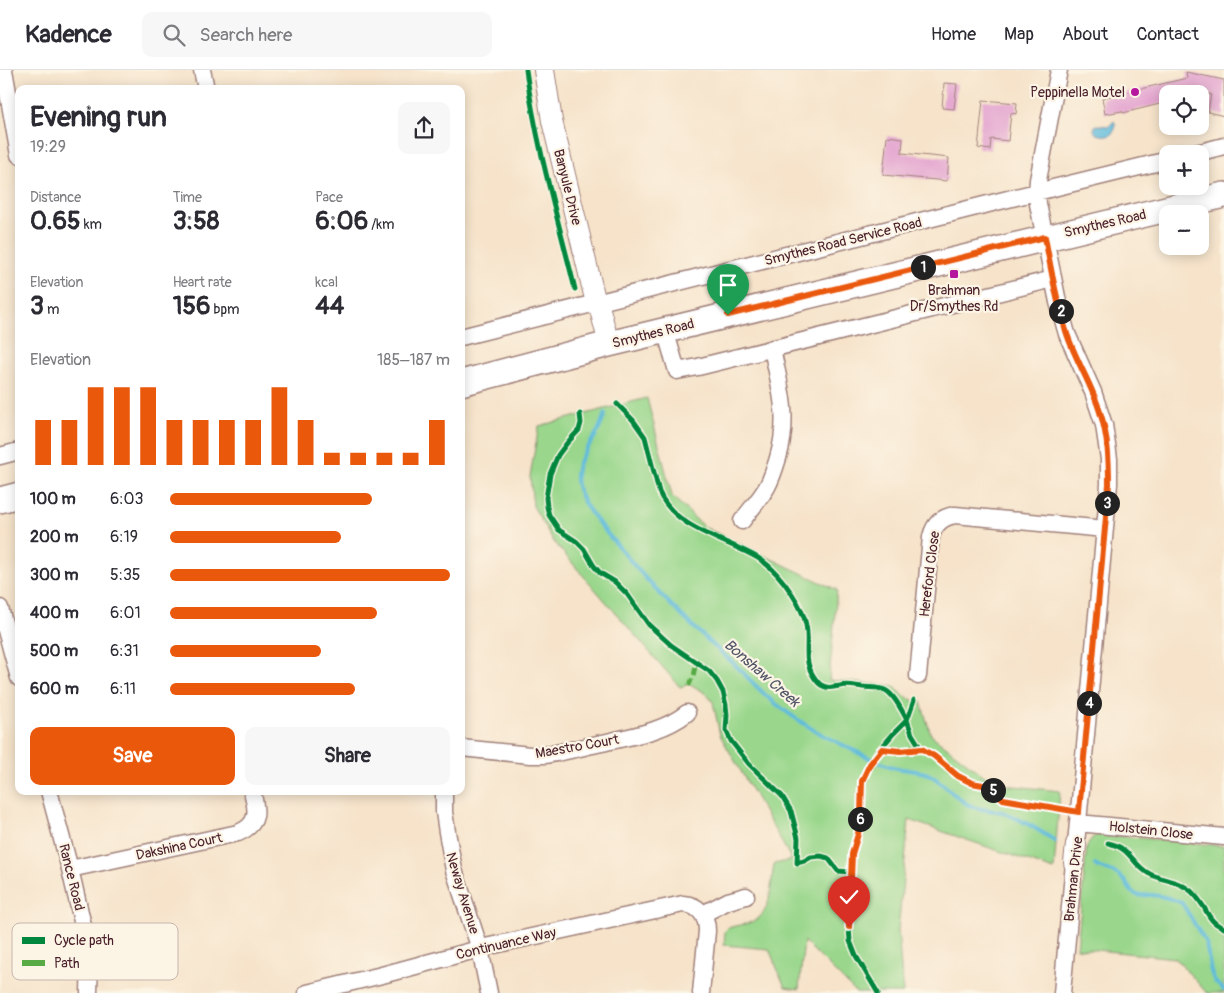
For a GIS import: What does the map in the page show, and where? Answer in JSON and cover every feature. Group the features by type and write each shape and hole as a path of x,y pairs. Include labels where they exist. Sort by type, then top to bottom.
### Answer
{"main road":[{"name":"Smythes Road","path":"465,382 665,330 1224,194"},
{"path":"0,500 15,495"}],"street":[{"path":"4,70 15,132"},
{"path":"202,70 205,85"},
{"name":"Banyule Drive","path":"544,70 552,121 609,344"},
{"name":"Brahman Drive","path":"1056,73 1038,180 1038,204 1053,279 1067,334 1093,392 1104,425 1109,459 1109,484 1062,993"},
{"path":"1209,150 1224,146"},
{"name":"Smythes Road Service Road","path":"465,336 1159,162"},
{"path":"665,330 678,371 1053,279"},
{"path":"742,521 770,482 782,439 784,405 772,348"},
{"path":"0,456 15,452"},
{"path":"0,487 15,492"},
{"name":"Hereford Close","path":"918,676 931,536 940,520 955,515 1105,529"},
{"path":"0,608 15,663"},
{"name":"Maestro Court","path":"465,748 544,755 652,731 674,722 687,713"},
{"name":"Rance Road","path":"50,795 82,923"},
{"name":"Dakshina Court","path":"70,869 243,831 253,822 256,814 253,795"},
{"name":"Neway Avenue","path":"444,795 444,812 454,870 480,949 489,993"},
{"name":"Holstein Close","path":"1078,823 1224,837"},
{"path":"700,993 707,928 703,914 728,901 746,896"},
{"name":"Continuance Way","path":"307,993 480,949 680,904 694,906 703,914"},
{"name":"Rance Road","path":"89,980 89,993"}],"green space":[{"path":"647,398 672,496 704,527 837,590 829,680 894,686 906,697 921,702 931,735 995,784 1060,791 1054,870 909,820 898,930 903,993 856,993 804,941 799,989 785,987 769,949 724,945 725,931 728,928 754,921 764,911 770,896 774,864 792,860 720,735 713,702 707,694 690,684 680,687 554,542 533,506 530,476 539,426"},
{"path":"1099,834 1224,846 1224,993 1207,993 1175,958 1077,948 1087,846 1092,838"}],"water":[{"path":"1114,121 1115,129 1110,136 1095,132 1095,126 1109,126"}],"building":[{"path":"1186,72 1224,80 1224,116 1209,112 1211,94 1209,94 1209,85 1159,85 1159,104 1123,113 1122,111 1105,114 1102,98 1187,78"},
{"path":"944,83 957,84 954,109 942,108"},
{"path":"983,100 1017,103 1016,114 1011,113 1008,141 991,139 990,150 978,148"},
{"path":"887,136 903,138 902,153 949,158 947,181 883,175"}],"waterway":[{"name":"Bonshaw Creek","path":"605,414 576,471 577,487 587,508 663,597 761,691 815,731 854,751 877,762 930,775 969,805 1008,815 1055,841"},
{"name":"Bonshaw Creek","path":"1095,865 1119,875 1131,891 1137,895 1160,896 1182,903 1206,943 1211,972 1215,982 1224,990"}],"marked path":[{"path":"689,686 696,663"}],"cycle path":[{"path":"526,70 541,153 575,289"},
{"path":"617,404 633,420 645,437 659,492 667,505 677,515 702,532 763,561 789,589 804,617 807,632 808,664 818,682 828,687 848,685 885,690 895,699 907,720 876,754 863,777 859,824 852,854 850,941 856,956 878,993"},
{"path":"580,414 581,423 579,430 558,455 550,474 546,498 549,515 559,530 576,541 584,549 600,573 615,582 627,594 649,625 671,645 709,671 717,681 723,692 727,715 726,730 731,741 749,764 782,796 791,811 798,838 797,863 811,857 821,856 828,858 838,871 851,872"},
{"path":"914,700 907,720 912,734 920,747 965,780 988,786 1003,799 1079,812"},
{"path":"1108,843 1122,848 1148,873 1186,887 1199,899 1212,920 1224,928"}],"place":[{"name":"Peppinella Motel","path":"1135,92"},
{"name":"Brahman Dr/Smythes Rd","path":"954,274"}],"route":[{"path":"728,315 1045,237 1058,302 1067,334 1093,392 1107,440 1109,484 1079,812 1003,799 988,786 964,780 922,749 900,751 882,749 876,754 862,781 861,813 858,834 852,854 849,927"}]}
